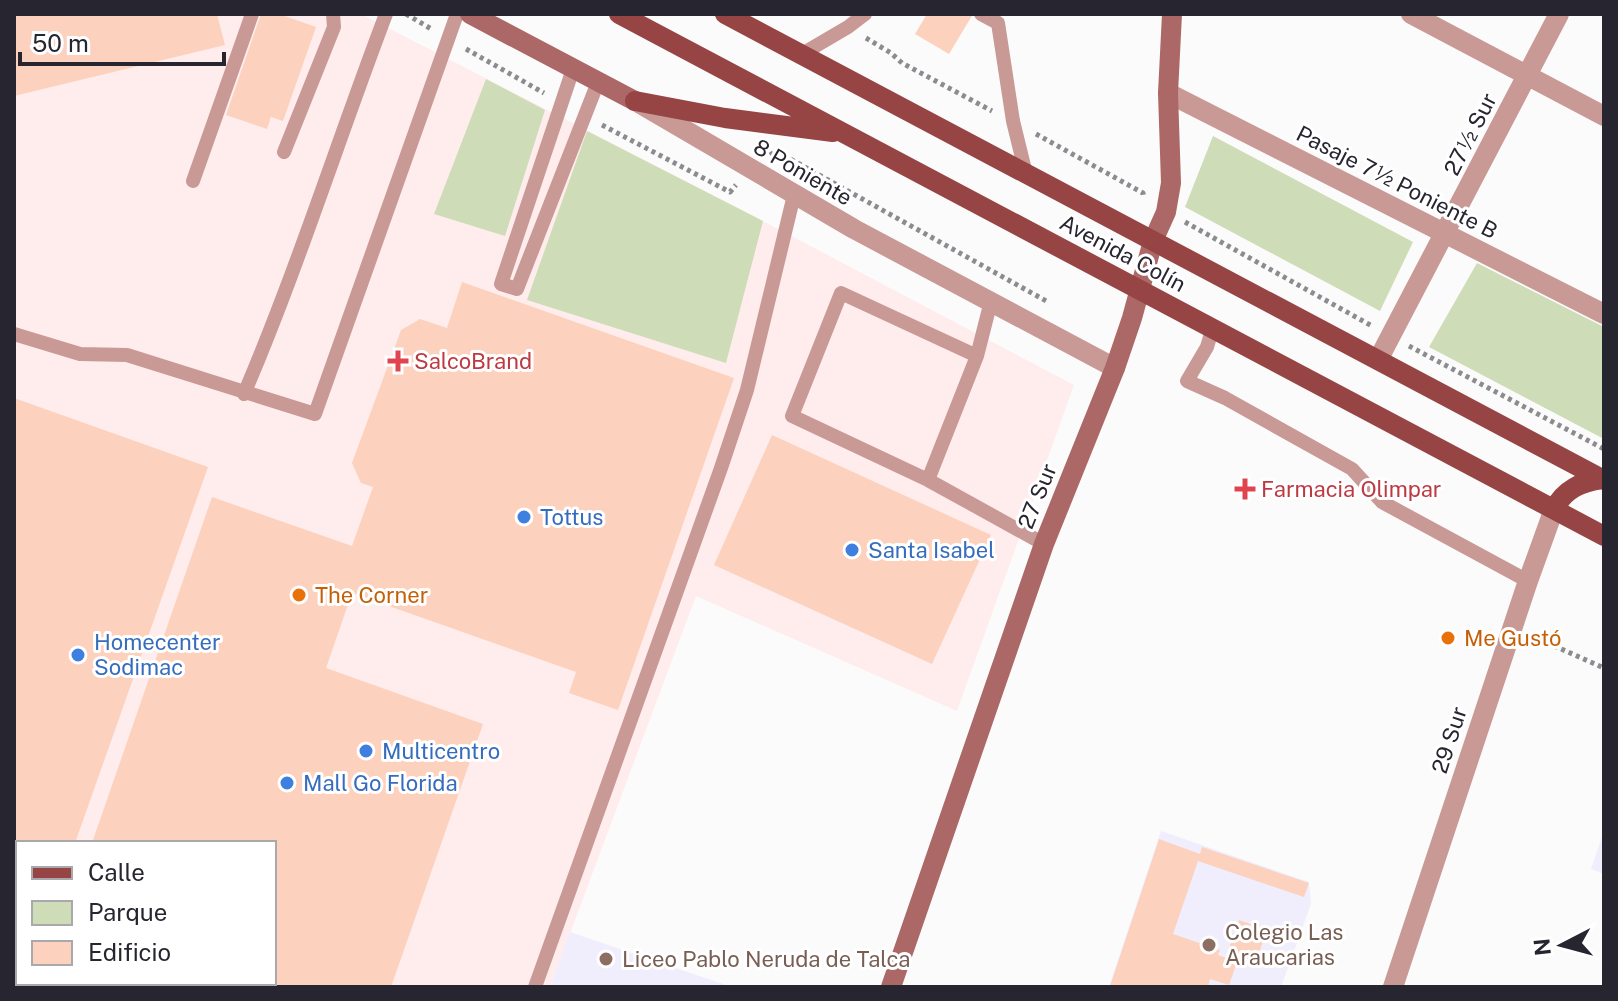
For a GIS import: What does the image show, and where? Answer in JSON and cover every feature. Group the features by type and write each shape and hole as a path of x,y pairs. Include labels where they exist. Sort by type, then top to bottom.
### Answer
{"main road":[{"name":"Avenida Colín","path":"619,14 1604,536"},
{"name":"Avenida Colín","path":"725,14 1603,479"},
{"path":"635,101 725,118 848,134"},
{"path":"1554,509 1563,495 1575,486 1603,479"}],"street":[{"name":"8 Poniente","path":"470,14 635,101 794,195 1115,368"},
{"name":"27 Sur","path":"891,987 1044,544 1115,368 1153,241 1170,196 1168,93 1172,14"},
{"path":"1411,14 1604,116"},
{"name":"27½ Sur","path":"1378,360 1559,14"},
{"name":"Pasaje 7½ Poniente B","path":"1168,93 1604,314"},
{"name":"29 Sur","path":"1393,987 1554,509"}],"lane":[{"path":"193,181 252,14"},
{"path":"284,152 334,27 333,14"},
{"path":"244,394 289,284 386,14"},
{"path":"14,334 80,354 127,355 315,414 457,14"},
{"path":"802,54 865,14"},
{"path":"981,14 999,18 1013,121 1026,174"},
{"path":"573,69 501,284 517,289 598,82"},
{"path":"535,987 726,455 747,390 794,195"},
{"path":"977,356 841,293 792,416 928,480 1044,544"},
{"path":"928,480 977,356 991,301"},
{"path":"1213,327 1207,347 1187,381 1225,398 1352,469 1382,502 1528,581"}],"path":[{"path":"1512,628 1604,668"}],"shaded area":[{"path":"14,14 361,14 1074,385 957,711 696,596 550,987 14,987"},
{"name":"Colegio Las Araucarias","path":"1161,831 1309,882 1311,904 1281,987 1109,987"},
{"path":"1604,831 1604,874 1591,869"},
{"name":"Liceo Pablo Neruda de Talca","path":"570,932 732,987 550,987"}],"green space":[{"path":"486,79 545,110 505,236 434,214"},
{"path":"587,131 763,221 726,363 527,300"},
{"path":"1213,136 1413,242 1380,311 1185,207"},
{"path":"1477,263 1604,327 1604,439 1429,347"}],"building":[{"path":"16,14 217,14 225,45 14,96"},
{"path":"261,14 279,14 316,27 283,121 271,117 267,129 226,115"},
{"path":"927,14 973,14 949,54 915,34"},
{"path":"462,282 734,378 618,710 569,693 576,672 352,593 326,668 483,724 391,987 42,987 276,985 276,841 93,841 212,497 352,546 373,487 361,483 352,463 401,330 420,319 447,328"},
{"name":"Homecenter Sodimac","path":"14,398 208,467 76,841 16,841 16,985 24,985 14,987"},
{"name":"Santa Isabel","path":"772,435 991,535 932,664 714,565"},
{"path":"1159,839 1200,854 1202,847 1309,883 1304,897 1198,861 1173,934 1220,950 1218,955 1237,962 1229,985 1210,979 1208,987 1110,986"},
{"path":"1239,920 1267,930 1255,964 1227,954"}],"place":[{"name":"SalcoBrand","path":"398,361"},
{"name":"Farmacia Olimpar","path":"1245,489"},
{"name":"Tottus","path":"524,517"},
{"name":"Santa Isabel","path":"852,550"},
{"name":"The Corner","path":"299,595"},
{"name":"Me Gustó","path":"1448,638"},
{"name":"Homecenter Sodimac","path":"78,655"},
{"name":"Multicentro","path":"366,751"},
{"name":"Mall Go Florida","path":"287,783"},
{"name":"Colegio Las Araucarias","path":"1209,945"},
{"name":"Liceo Pablo Neruda de Talca","path":"606,959"}]}
